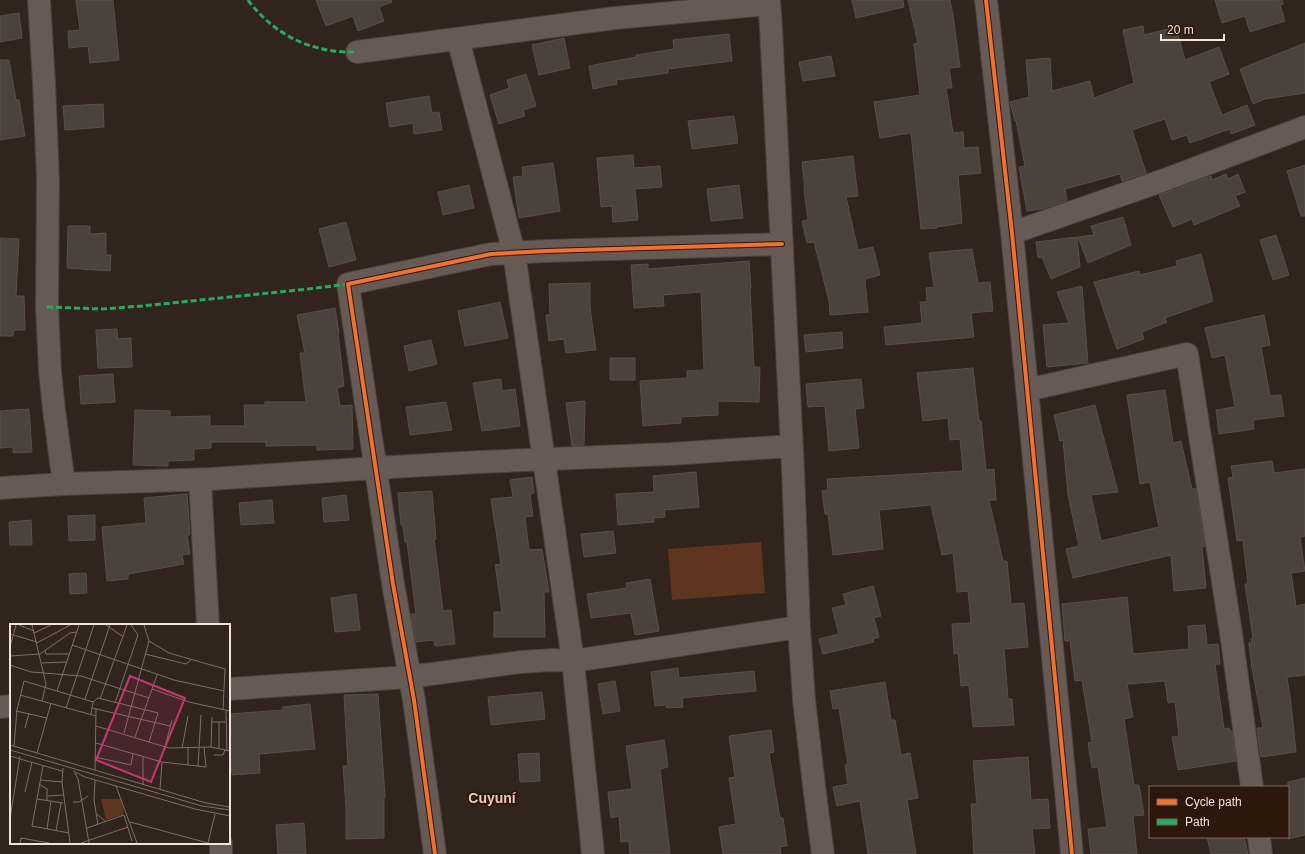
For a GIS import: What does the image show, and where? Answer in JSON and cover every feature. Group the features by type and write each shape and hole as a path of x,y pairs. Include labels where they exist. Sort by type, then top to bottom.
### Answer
{"street":[{"path":"39,0 47,172 47,307 50,371 64,484"},
{"path":"986,0 1012,233 1072,854"},
{"path":"357,52 615,18 769,2 792,446 799,627 804,700 823,854"},
{"path":"458,38 514,253 573,661 592,854"},
{"path":"1012,233 1167,179 1305,127"},
{"path":"435,854 414,700 393,584 348,284 491,254 782,244"},
{"path":"1027,390 1187,354 1231,633 1252,786"},
{"path":"0,488 64,484 200,480 375,468 670,454 792,446"},
{"path":"200,480 208,624"},
{"path":"230,689 409,677 521,662 552,660 573,661 799,627"},
{"path":"0,707 10,706"},
{"path":"1259,838 1261,854"}],"shaded area":[{"path":"761,542 765,593 672,600 668,549"}],"building":[{"path":"76,0 113,0 119,60 90,63 88,46 69,48 68,31 80,30"},
{"path":"316,0 391,0 392,2 379,7 384,21 358,31 353,16 326,26"},
{"path":"852,0 903,0 904,7 856,18"},
{"path":"908,0 950,0 960,67 949,68 952,88 946,88 953,133 963,132 964,148 978,147 981,173 958,175 962,223 937,228 921,229 911,133 880,138 874,102 920,95 914,44 918,43"},
{"path":"1215,0 1282,0 1283,4 1280,5 1285,21 1250,32 1245,16 1222,23"},
{"path":"19,13 22,38 0,42 0,16"},
{"path":"1143,26 1144,35 1176,27 1185,60 1219,47 1229,74 1209,82 1222,115 1247,105 1255,125 1231,134 1230,129 1190,143 1187,135 1172,140 1165,119 1132,130 1146,173 1122,181 1120,174 1065,189 1067,201 1042,209 1027,211 1019,167 1025,166 1016,121 1010,102 1029,97 1026,60 1050,58 1052,91 1090,81 1094,98 1134,83 1123,30"},
{"path":"729,34 732,61 668,69 668,73 616,80 617,84 593,89 589,66 636,57 636,55 674,49 673,40"},
{"path":"564,38 570,68 539,75 532,45"},
{"path":"1305,43 1305,93 1265,99 1253,104 1240,69"},
{"path":"831,56 835,76 803,81 799,62"},
{"path":"0,60 9,60 16,100 19,100 25,136 0,140"},
{"path":"526,74 536,106 523,110 525,116 499,124 490,95 509,88 507,80"},
{"path":"429,96 432,113 439,112 442,130 414,134 413,123 390,127 386,103"},
{"path":"103,104 104,127 65,130 63,106"},
{"path":"734,116 738,143 692,149 688,121"},
{"path":"633,155 634,168 660,166 662,187 635,189 638,220 613,222 612,206 601,207 597,158"},
{"path":"853,156 858,196 846,197 858,250 873,247 880,275 865,279 868,312 830,315 829,301 814,242 807,243 802,221 808,220 802,162"},
{"path":"553,163 560,211 519,218 513,177 523,176 522,167"},
{"path":"1305,165 1305,216 1301,216 1287,171"},
{"path":"1226,174 1228,179 1238,174 1245,192 1235,196 1240,206 1194,225 1192,219 1173,227 1159,195 1211,176 1212,180"},
{"path":"469,185 474,208 443,215 438,192"},
{"path":"739,185 743,218 711,221 707,189"},
{"path":"1123,217 1131,245 1088,263 1078,237 1094,235 1091,226"},
{"path":"346,222 356,260 329,267 319,229"},
{"path":"68,226 90,226 90,234 106,233 106,255 111,255 110,271 67,268"},
{"path":"1276,235 1289,275 1273,280 1260,240"},
{"path":"1077,237 1080,267 1051,279 1042,257 1038,258 1036,242"},
{"path":"0,238 19,239 16,296 24,296 25,330 14,330 13,336 0,336"},
{"path":"972,249 978,283 990,282 993,311 971,313 974,337 886,345 884,327 922,323 920,302 927,302 926,288 934,287 929,253"},
{"path":"1201,254 1213,301 1165,318 1167,322 1142,332 1144,339 1117,349 1094,282 1139,271 1140,275 1177,266 1176,261"},
{"path":"749,261 754,367 760,367 759,402 718,401 718,415 681,417 681,423 643,426 640,381 687,378 687,371 704,370 701,292 663,295 664,306 634,308 631,265 648,264 648,269"},
{"path":"590,283 590,308 596,350 566,353 564,339 549,341 546,315 550,315 549,284"},
{"path":"1082,286 1088,363 1047,367 1043,325 1069,323 1057,292"},
{"path":"500,302 508,338 465,346 458,311"},
{"path":"335,308 344,386 337,388 340,406 352,405 353,449 317,450 317,445 266,446 266,442 211,442 211,448 194,449 194,460 168,461 168,466 133,465 135,410 170,411 170,417 210,416 210,426 245,426 244,405 265,405 265,402 306,402 300,353 305,353 297,315"},
{"path":"1264,315 1270,345 1261,347 1270,396 1281,395 1284,416 1253,420 1254,429 1219,434 1216,410 1235,407 1225,355 1212,358 1205,328"},
{"path":"117,329 118,339 131,338 132,367 98,368 96,330"},
{"path":"842,332 843,348 806,352 804,335"},
{"path":"431,340 437,364 409,371 404,346"},
{"path":"610,358 635,358 635,380 610,380"},
{"path":"973,368 979,421 981,421 986,470 994,469 996,500 989,500 1003,561 1007,561 1011,604 1024,603 1028,647 1004,649 1008,699 1012,699 1014,725 973,727 969,685 961,686 958,653 954,654 952,624 971,623 968,591 957,592 953,553 942,555 931,505 879,510 883,549 833,555 828,514 825,514 822,491 828,490 827,479 963,471 960,439 950,440 948,418 923,421 917,373"},
{"path":"113,374 115,402 81,404 79,376"},
{"path":"501,379 502,391 515,389 520,426 482,431 473,383"},
{"path":"861,379 864,408 855,409 859,448 829,451 825,406 808,407 806,384"},
{"path":"1165,390 1173,443 1181,441 1192,489 1196,489 1205,546 1202,547 1206,588 1174,591 1171,555 1073,578 1066,549 1079,546 1068,495 1063,440 1060,441 1054,415 1095,405 1118,492 1091,495 1101,541 1159,527 1150,482 1140,484 1127,395"},
{"path":"585,401 584,445 572,446 566,403"},
{"path":"446,402 452,430 410,435 406,407"},
{"path":"29,409 32,452 13,453 13,447 0,448 0,411"},
{"path":"1272,461 1274,473 1305,469 1305,536 1300,537 1305,571 1291,573 1296,606 1305,604 1305,675 1287,677 1296,752 1261,757 1257,728 1263,728 1249,643 1252,643 1251,639 1253,638 1245,584 1248,584 1243,540 1237,541 1228,478 1233,477 1231,466"},
{"path":"696,472 699,507 664,510 665,517 654,518 654,522 618,525 616,494 654,492 653,476"},
{"path":"532,477 534,493 530,494 533,516 525,517 529,550 542,549 549,592 544,592 545,637 494,637 494,612 502,612 495,565 501,564 491,499 513,497 510,480"},
{"path":"432,491 436,539 434,539 443,611 451,610 455,644 435,646 434,640 416,642 411,614 416,614 407,542 405,542 403,525 401,525 398,493"},
{"path":"187,494 190,535 187,535 190,554 182,555 184,564 128,574 128,579 107,581 102,527 146,523 144,498"},
{"path":"346,495 349,520 324,522 322,498"},
{"path":"272,500 274,523 241,525 239,503"},
{"path":"95,515 95,540 69,541 68,516"},
{"path":"31,520 32,545 10,545 9,522"},
{"path":"613,531 616,553 584,557 581,534"},
{"path":"86,573 87,593 70,594 69,574"},
{"path":"650,579 659,631 635,635 631,613 591,618 587,594 627,588 626,583"},
{"path":"873,586 881,616 874,618 879,637 873,639 874,642 823,654 819,639 839,634 832,608 846,605 843,594"},
{"path":"356,594 360,630 335,632 331,598"},
{"path":"1127,597 1133,654 1189,649 1188,626 1205,625 1207,645 1218,644 1220,664 1215,664 1224,729 1229,728 1230,731 1232,731 1236,761 1178,770 1172,737 1179,736 1175,702 1168,703 1165,681 1127,684 1133,717 1124,719 1134,785 1139,785 1144,815 1133,816 1137,854 1091,854 1088,829 1107,827 1098,767 1092,768 1088,743 1092,742 1082,680 1075,681 1070,641 1065,641 1062,604"},
{"path":"678,668 679,678 754,671 756,691 682,698 683,707 667,708 666,705 655,706 651,672"},
{"path":"615,681 620,711 603,714 598,684"},
{"path":"885,682 891,720 895,720 901,755 910,753 918,798 907,800 916,854 868,854 860,801 837,806 833,787 848,784 845,765 848,764 839,708 833,709 830,691"},
{"path":"542,692 545,719 491,725 488,697"},
{"path":"378,694 385,797 384,838 346,839 346,807 343,766 348,766 344,695"},
{"path":"310,704 315,749 259,754 260,773 232,775 230,714 283,710 283,707"},
{"path":"771,730 774,752 769,753 780,818 783,818 787,846 780,847 781,854 723,854 719,827 736,824 729,778 735,777 729,736"},
{"path":"664,740 668,767 660,769 670,854 630,854 629,841 621,842 619,816 611,818 608,792 632,789 626,746"},
{"path":"539,753 540,781 520,782 518,754"},
{"path":"1028,757 1031,800 1048,799 1050,828 1032,829 1035,854 974,854 971,804 977,804 973,761"},
{"path":"1305,778 1305,835 1288,839 1289,786 1288,782"},
{"path":"304,823 306,854 278,854 276,825"},
{"path":"1207,838 1244,838 1248,854 1211,854"}],"marked path":[{"path":"248,0 272,25 294,39 318,48 344,52 357,52"},
{"path":"47,307 102,309 142,306 348,284"}],"cycle path":[{"path":"986,0 1012,233 1072,854"},
{"path":"435,854 414,700 393,584 348,284 491,254 782,244"}],"district":[{"name":"Cuyuní","path":"492,798"}]}
